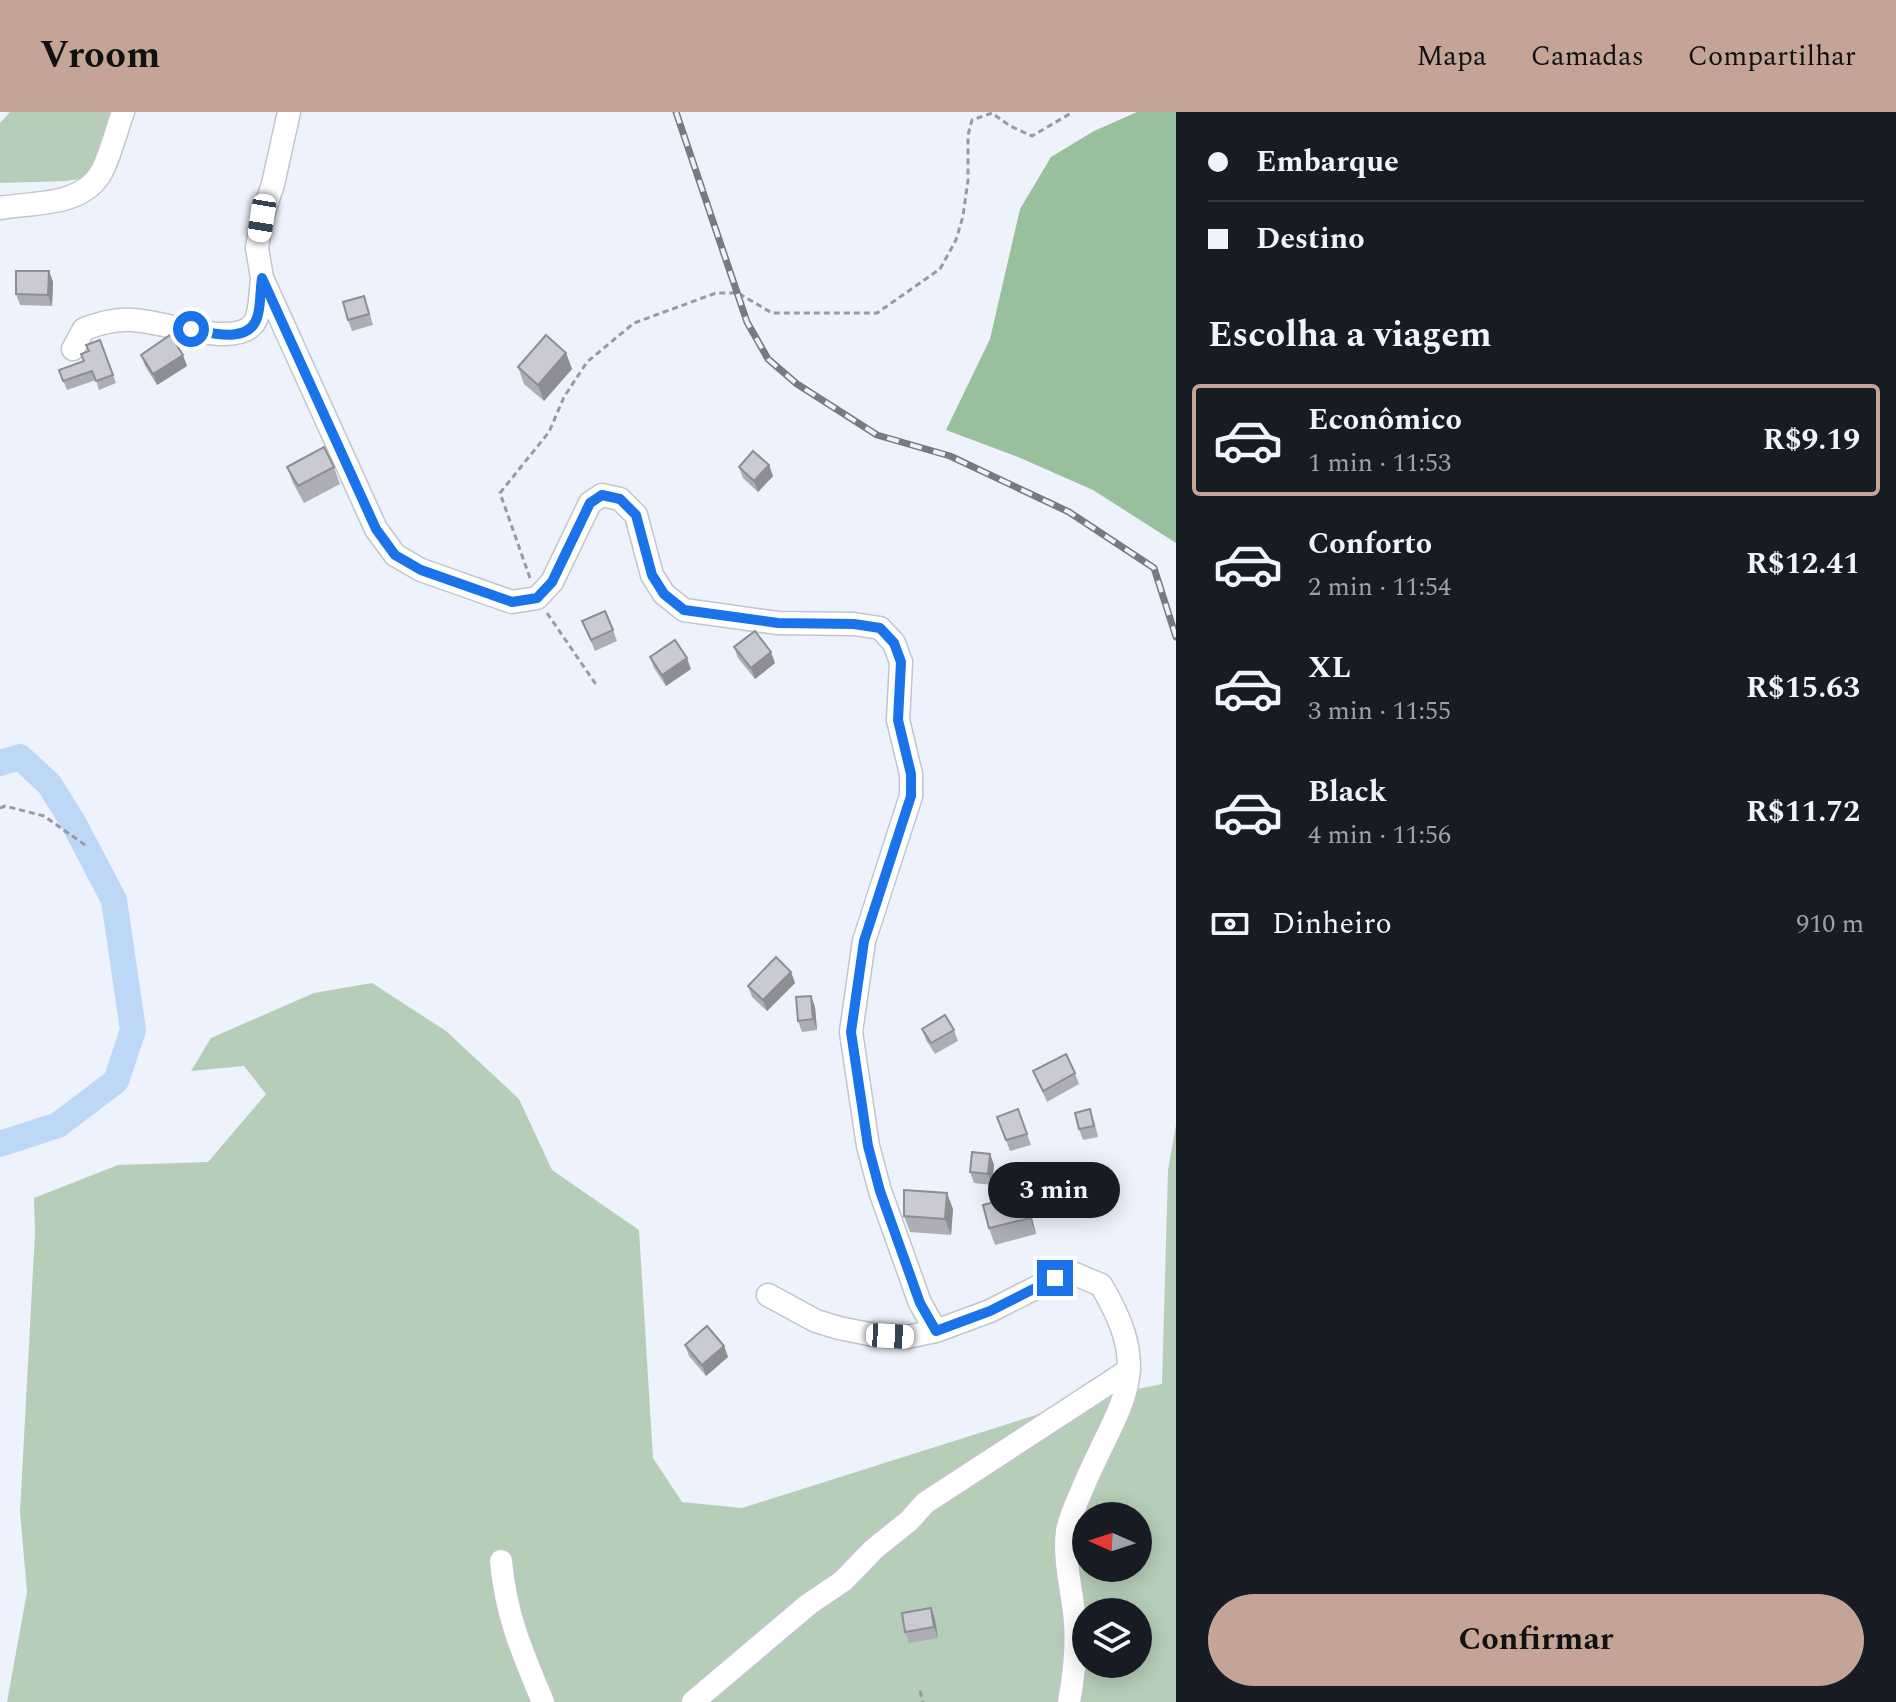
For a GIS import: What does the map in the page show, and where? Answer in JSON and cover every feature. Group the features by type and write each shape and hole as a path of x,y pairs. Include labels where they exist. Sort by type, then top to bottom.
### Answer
{"street":[{"path":"0,208 66,199 90,186 101,172 123,112"},
{"path":"289,112 257,248 262,278 376,529 395,555 421,570 512,602 537,598 552,582 590,503 602,495 620,499 636,515 652,575 664,594 684,610 778,623 854,624 880,628 894,643 901,662 898,720 911,774 911,796 864,941 851,1032 868,1146 880,1191 920,1303 936,1331"},
{"path":"73,349 84,329 112,320 136,320 230,335 247,331 257,320 262,278"},
{"path":"768,1295 816,1321 839,1328 907,1337 936,1331 990,1311 1055,1278 1075,1274 1101,1285 1124,1329 1129,1370 1123,1405 1089,1473 1067,1532 1076,1655 1069,1702"},
{"path":"693,1702 797,1614 843,1581 925,1503 1129,1370"},
{"path":"501,1561 504,1594 522,1656 543,1702"}],"path":[{"path":"597,686 537,598 500,493 549,432 564,397 587,362 634,323 716,293 738,293 772,313 877,313 940,269 956,240 968,180 968,135 972,120 992,113 1032,136 1073,112"},
{"path":"0,808 5,806 44,816 85,845"},
{"path":"920,1691 923,1702"}],"green space":[{"path":"10,112 113,112 97,176 67,181 0,183 0,123"},
{"path":"1137,112 1176,112 1176,543 1093,490 946,430 990,339 1020,209 1051,157 1094,131"},
{"path":"372,983 446,1031 519,1099 552,1170 639,1230 653,1458 682,1502 742,1508 1080,1401 1162,1384 1168,1170 1176,1125 1176,1702 7,1702 27,1592 20,1512 35,1233 34,1198 118,1165 208,1162 266,1094 244,1066 191,1071 211,1038 314,993"}],"building":[{"path":"16,271 49,271 48,295 16,294"},
{"path":"364,296 369,314 348,320 343,302"},
{"path":"170,335 183,355 153,374 141,355"},
{"path":"546,335 566,353 538,385 518,367"},
{"path":"100,340 113,375 96,381 92,371 63,381 59,370 84,361 81,354 89,351 86,345"},
{"path":"324,447 334,467 298,486 287,467"},
{"path":"753,451 769,465 754,481 739,467"},
{"path":"605,611 613,630 591,640 582,621"},
{"path":"755,631 771,652 751,668 734,647"},
{"path":"675,640 687,658 662,675 650,657"},
{"path":"776,957 791,972 763,1000 748,986"},
{"path":"811,996 813,1019 798,1021 796,997"},
{"path":"945,1015 954,1030 931,1043 922,1029"},
{"path":"1066,1054 1075,1073 1043,1091 1033,1071"},
{"path":"1018,1109 1027,1134 1006,1140 997,1117"},
{"path":"1090,1109 1094,1126 1079,1129 1075,1113"},
{"path":"972,1152 990,1154 988,1174 970,1172"},
{"path":"904,1190 947,1193 945,1219 904,1216"},
{"path":"1024,1194 1030,1218 989,1228 983,1205"},
{"path":"707,1326 724,1346 702,1365 685,1345"},
{"path":"931,1608 934,1627 905,1632 902,1613"}],"waterway":[{"path":"0,763 20,757 49,784 114,900 133,1030 116,1081 58,1125 0,1144"}],"railway":[{"path":"676,112 747,322 768,359 797,384 877,435 950,456 1069,512 1154,568 1176,637"}],"route":[{"path":"191,329 230,335 247,331 257,320 262,278 376,529 395,555 421,570 512,602 537,598 552,582 590,503 602,495 620,499 636,515 652,575 664,594 684,610 778,623 825,622 880,628 894,643 901,662 898,720 911,774 911,796 864,941 851,1032 868,1146 896,1239 920,1303 936,1331 990,1311 1055,1278"}]}
